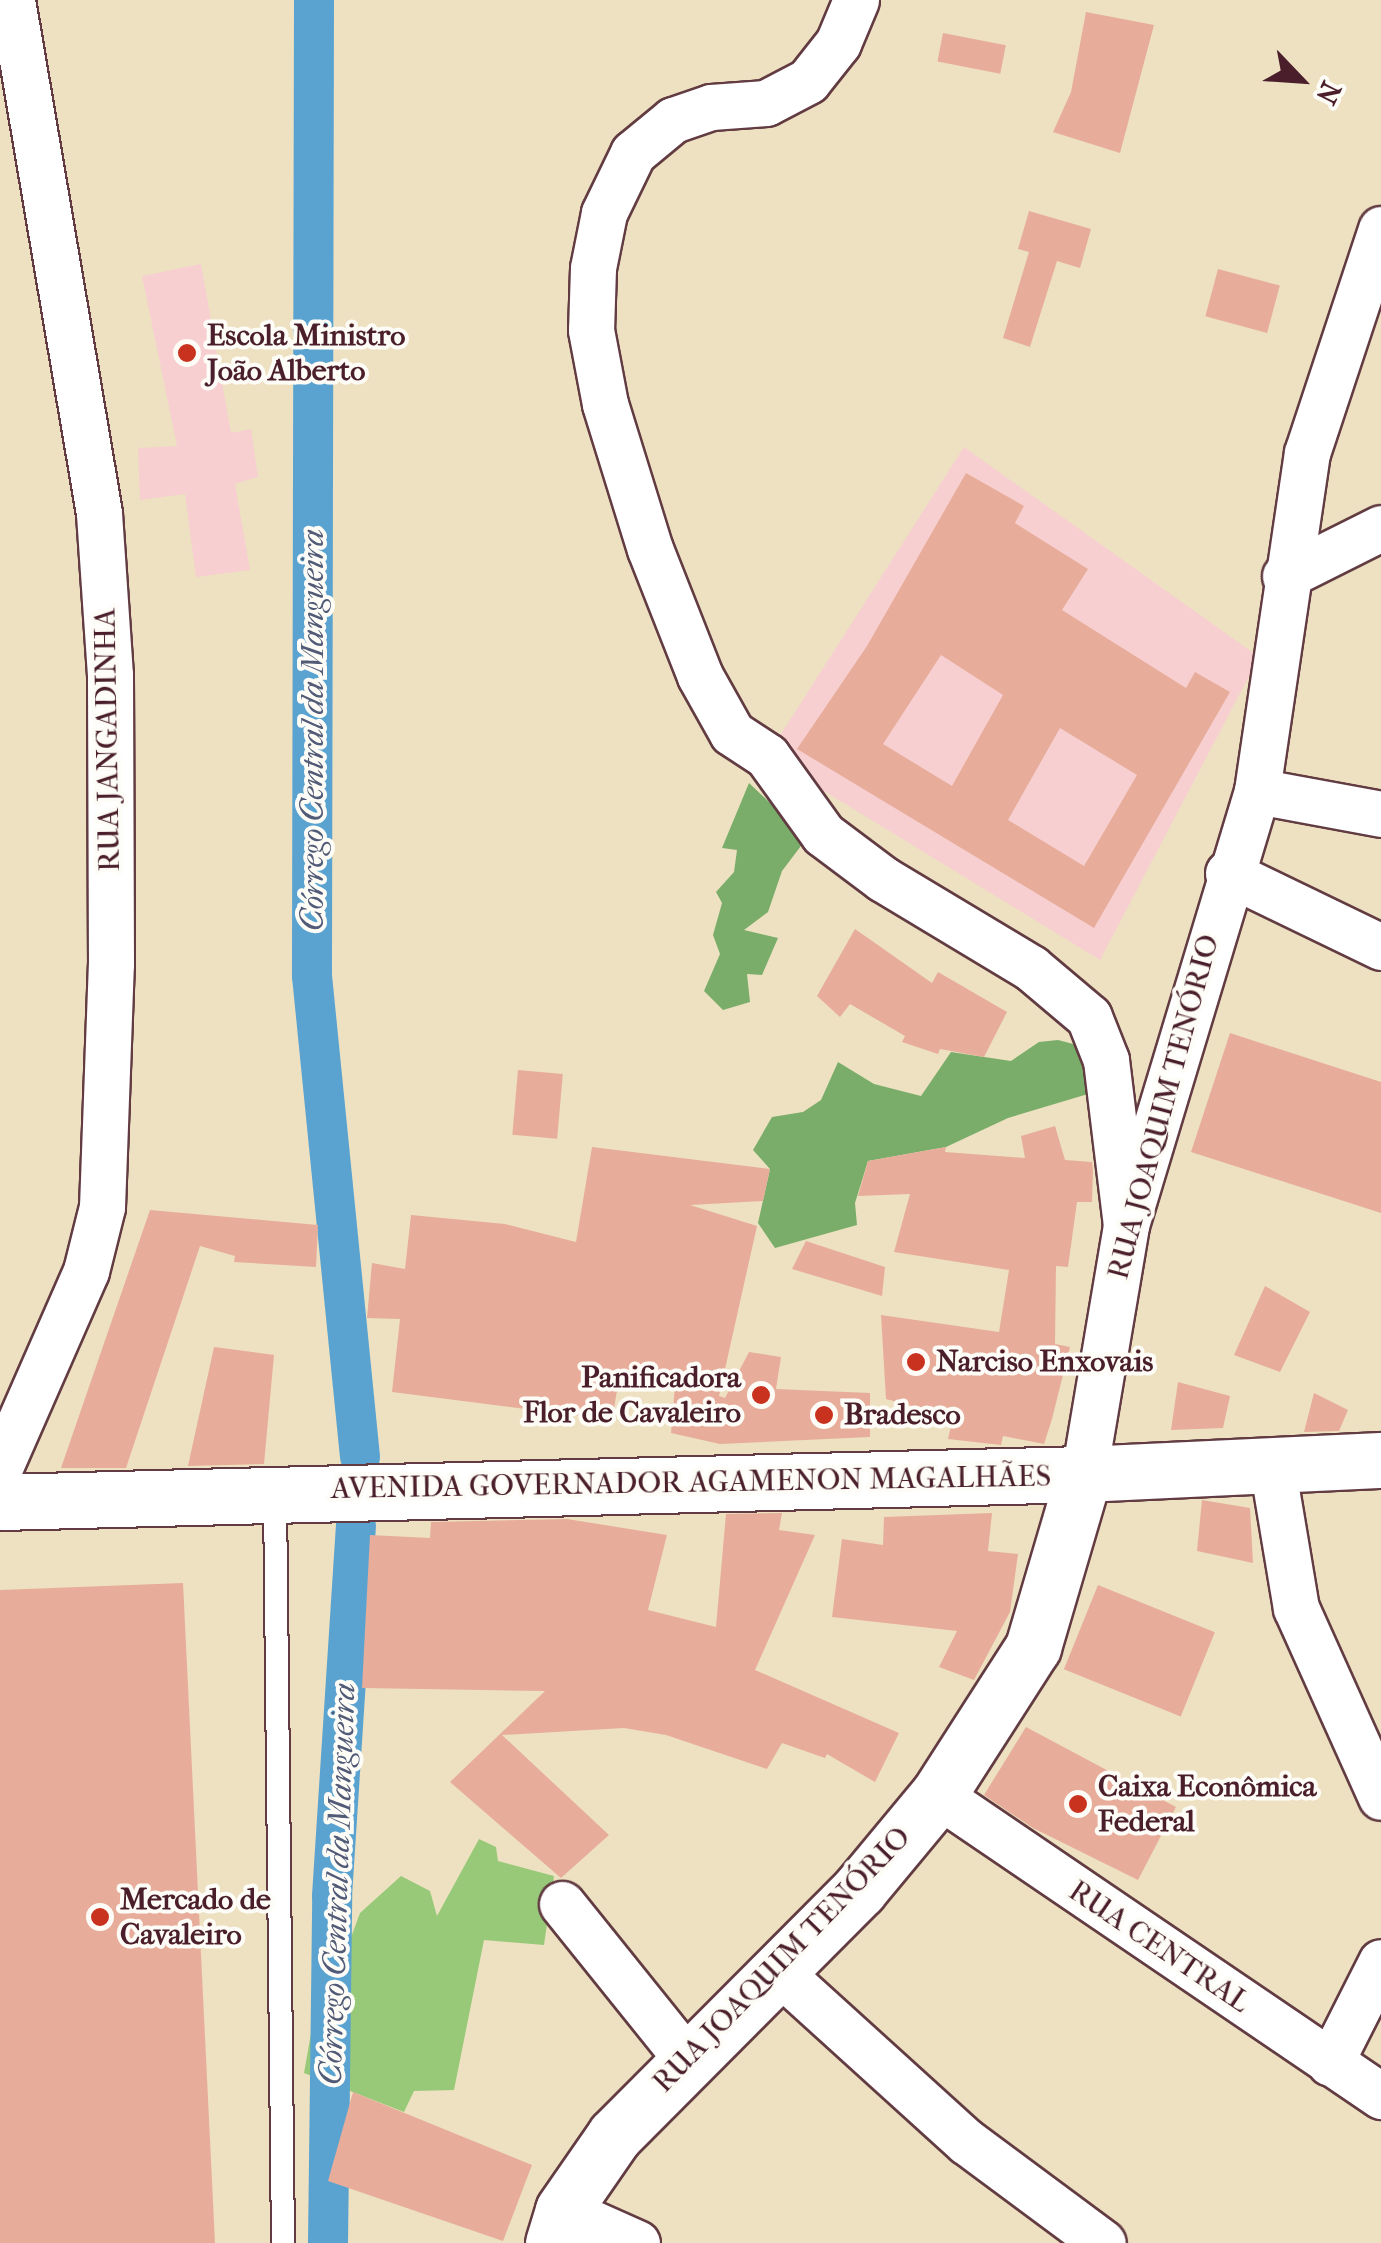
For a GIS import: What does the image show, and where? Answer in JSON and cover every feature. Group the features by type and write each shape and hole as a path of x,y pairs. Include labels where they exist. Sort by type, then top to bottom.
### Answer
{"main road":[{"name":"AVENIDA GOVERNADOR AGAMENON MAGALHÃES","path":"0,1502 1084,1474 1381,1460"},
{"name":"RUA JOAQUIM TENÓRIO","path":"558,2227 614,2135 686,2058 859,1890 938,1796 1032,1647 1084,1474"}],"street":[{"name":"RUA JANGADINHA","path":"0,1467 86,1271 102,1207 111,983 110,674 99,513 12,0"},
{"path":"856,0 838,43 808,81 766,102 711,107 673,120 633,154 604,214 593,268 590,330 606,404 650,549 700,676 732,732 767,756 824,834 883,879 1030,968 1089,1017 1106,1060 1126,1225"},
{"name":"RUA JOAQUIM TENÓRIO","path":"1084,1474 1126,1225 1228,873 1258,791 1285,576 1321,404 1381,229"},
{"path":"1285,576 1381,528"},
{"path":"1258,791 1381,814"},
{"path":"1228,873 1381,947"},
{"path":"1272,1465 1296,1608 1381,1797"},
{"name":"RUA CENTRAL","path":"938,1796 1381,2096"},
{"path":"562,1904 686,2058"},
{"path":"1330,2063 1381,1962"},
{"path":"777,1970 966,2142 1103,2243"},
{"path":"558,2227 637,2243"}],"lane":[{"path":"275,1494 282,2243"}],"shaded area":[{"name":"Escola Ministro João Alberto","path":"201,264 231,433 251,429 258,477 235,484 250,570 196,577 185,494 140,500 138,448 177,446 142,276"},
{"path":"964,447 1259,657 1100,960 767,756"}],"green space":[{"path":"749,783 807,838 782,871 768,912 744,930 778,938 762,975 747,974 750,1002 723,1010 704,991 720,954 713,935 722,903 716,892 734,872 737,850 722,848"},
{"path":"1058,1040 1077,1045 1098,1091 1008,1118 946,1147 868,1161 855,1203 857,1225 775,1248 758,1223 770,1169 753,1150 772,1117 803,1112 821,1100 838,1062 874,1084 921,1096 951,1052 1011,1061 1039,1042"},
{"path":"479,1839 496,1847 498,1861 554,1876 544,1945 484,1940 454,2090 414,2091 404,2112 304,2073 318,1994 346,1951 360,1913 401,1876 430,1891 437,1916"}],"building":[{"path":"1086,12 1154,25 1120,153 1053,132 1071,92"},
{"path":"943,33 1006,45 1000,74 937,61"},
{"path":"1029,211 1091,229 1080,268 1057,261 1030,347 1003,338 1029,252 1018,249"},
{"path":"1218,269 1280,286 1267,333 1205,316"},
{"path":"966,473 1024,506 1015,523 1088,569 1062,610 1186,688 1195,672 1230,692 1094,928 797,749 867,646","holes":["941,655 1003,695 952,786 883,744","1060,728 1137,775 1084,866 1008,820"]},
{"path":"855,929 932,983 938,972 1007,1012 984,1057 940,1049 938,1054 902,1042 905,1036 850,1004 840,1017 817,996"},
{"path":"1230,1033 1381,1082 1381,1213 1191,1152"},
{"path":"518,1070 563,1074 557,1139 512,1135"},
{"path":"1055,1126 1065,1160 1092,1162 1092,1202 1077,1202 1068,1267 1056,1266 1055,1344 1070,1347 1044,1444 1003,1436 1001,1445 948,1439 953,1417 886,1399 881,1315 999,1332 1009,1270 894,1252 910,1194 858,1196 868,1161 946,1147 945,1152 1025,1158 1021,1136"},
{"path":"592,1147 770,1169 763,1201 690,1205 757,1226 719,1396 725,1398 749,1352 781,1357 776,1389 870,1393 870,1437 720,1444 671,1433 675,1385 619,1379 612,1420 392,1392 400,1319 367,1318 372,1263 405,1269 411,1215 505,1224 576,1242"},
{"path":"150,1210 318,1225 316,1267 234,1262 235,1256 200,1246 126,1468 61,1468"},
{"path":"806,1241 885,1267 882,1296 792,1269"},
{"path":"1265,1286 1310,1312 1280,1372 1234,1355"},
{"path":"214,1347 274,1355 264,1464 188,1466"},
{"path":"1178,1382 1230,1396 1223,1428 1171,1430"},
{"path":"1314,1393 1348,1410 1339,1431 1304,1432"},
{"path":"1202,1500 1250,1508 1253,1563 1197,1551"},
{"path":"782,1513 779,1530 815,1535 755,1670 899,1733 875,1782 827,1754 825,1758 782,1743 767,1769 666,1735 624,1728 502,1735 609,1835 561,1878 450,1782 545,1691 362,1688 370,1535 430,1538 431,1522 567,1519 667,1535 648,1610 716,1627 726,1514"},
{"path":"992,1513 988,1551 1018,1554 1010,1612 974,1680 939,1667 957,1631 832,1617 842,1539 883,1545 884,1517"},
{"name":"Mercado de Cavaleiro","path":"183,1583 215,2243 0,2243 0,1590"},
{"path":"1098,1585 1215,1632 1181,1717 1064,1669"},
{"name":"Caixa Econômica Federal","path":"1026,1727 1176,1807 1138,1880 1033,1828 984,1795"},
{"path":"353,2092 532,2165 503,2241 328,2181"}],"waterway":[{"name":"Córrego Central da Mangueira","path":"314,0 312,976 360,1457"},
{"name":"Córrego Central da Mangueira","path":"328,2243 332,1896 356,1526"}],"place":[{"name":"Escola Ministro João Alberto","path":"187,353"},
{"name":"Narciso Enxovais","path":"916,1362"},
{"name":"Panificadora Flor de Cavaleiro","path":"761,1395"},
{"name":"Bradesco","path":"824,1415"},
{"name":"Caixa Econômica Federal","path":"1078,1804"},
{"name":"Mercado de Cavaleiro","path":"100,1917"}]}
